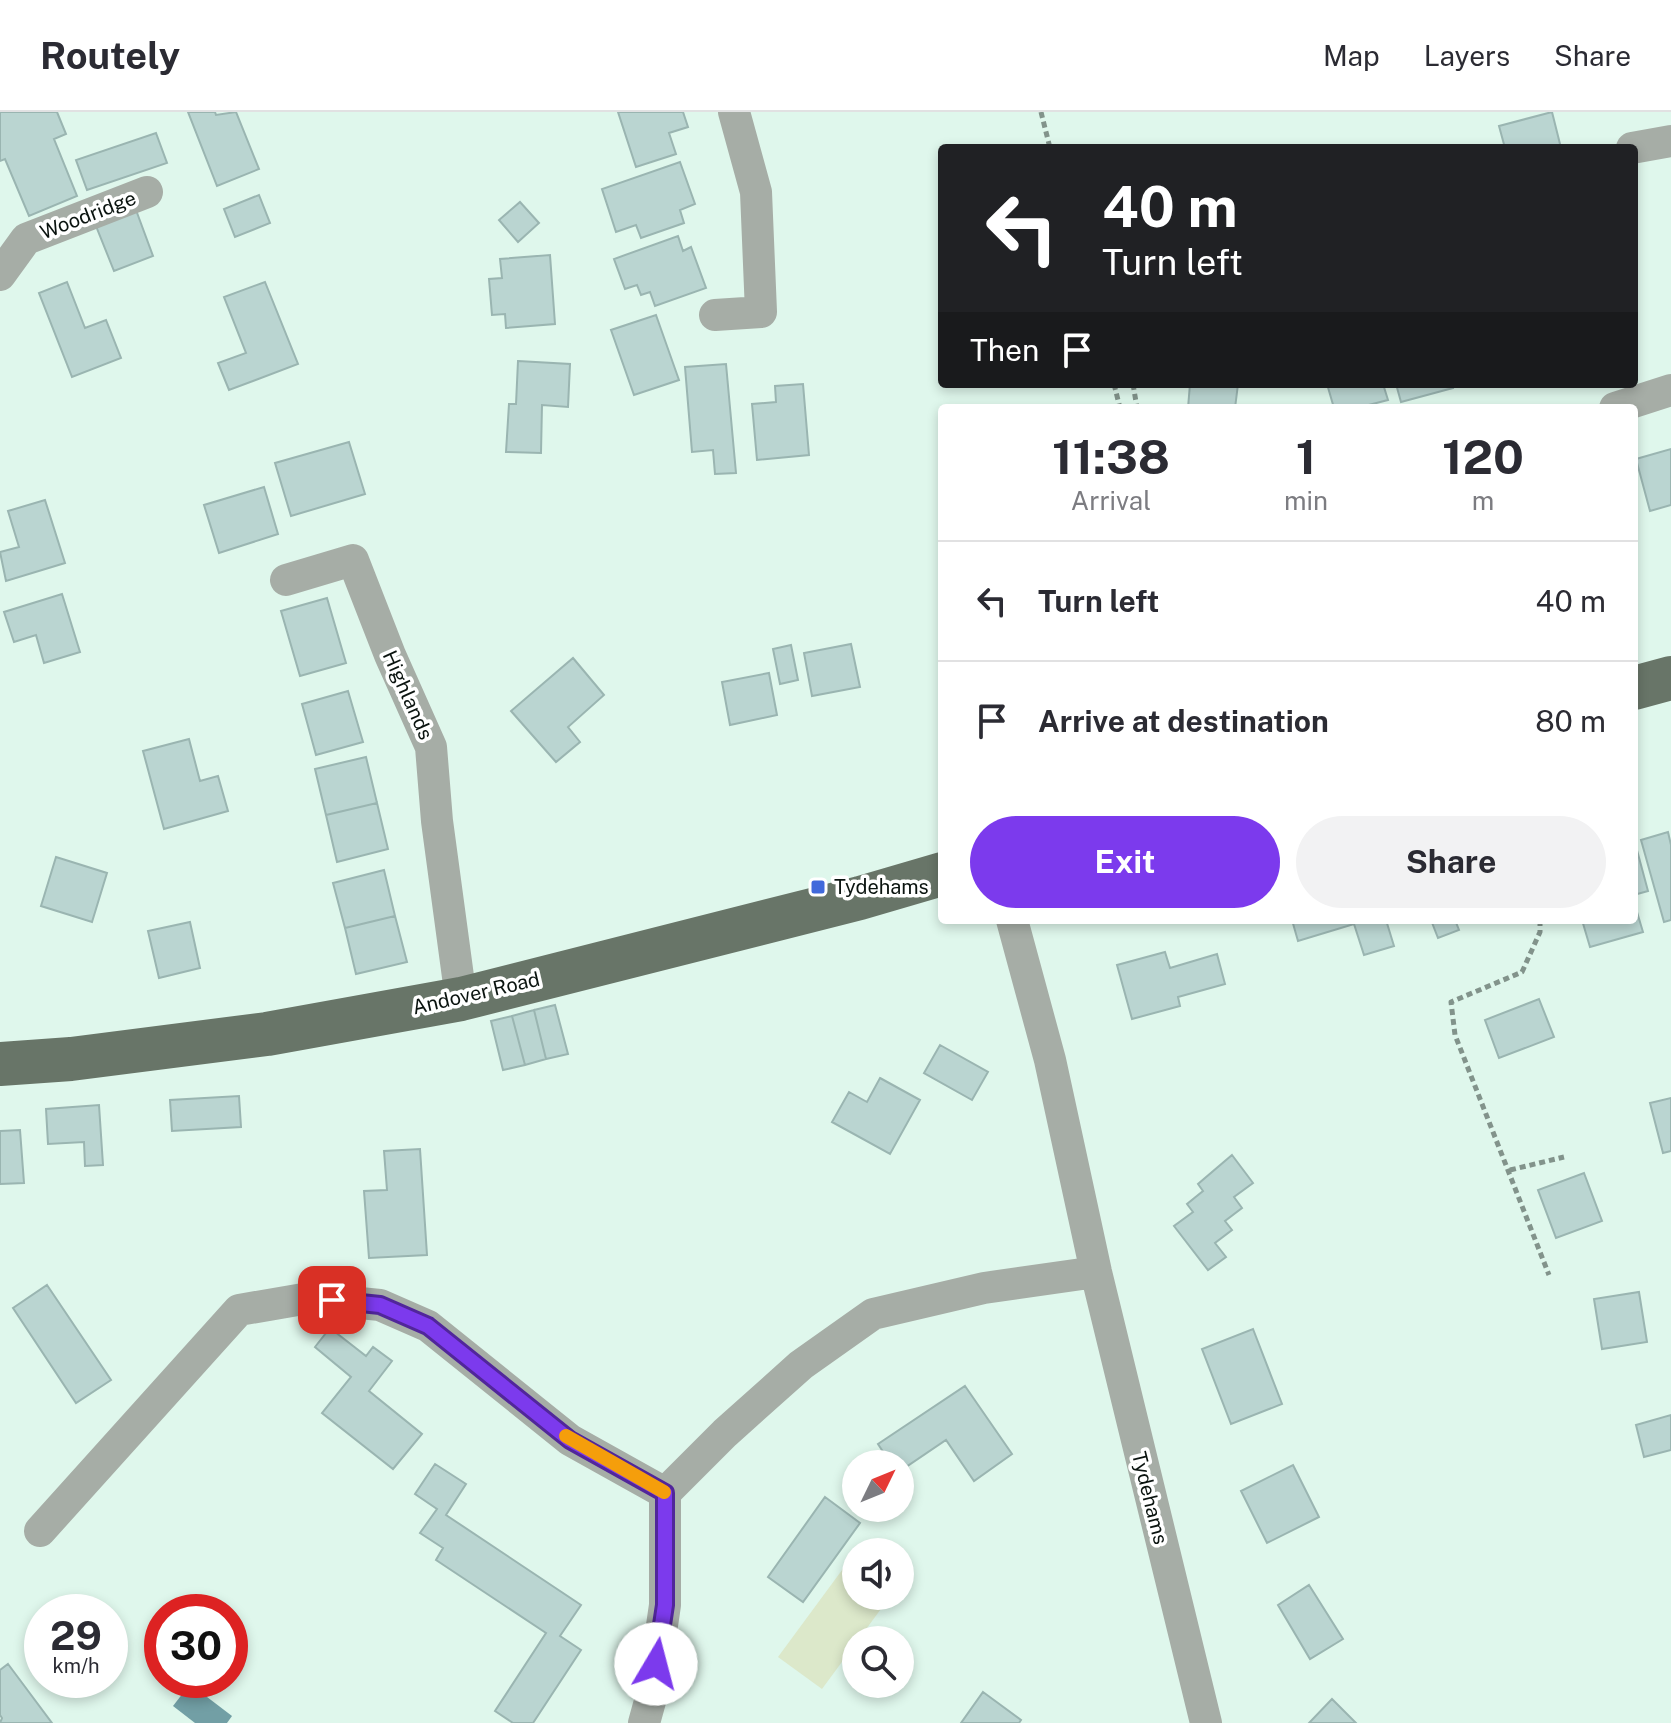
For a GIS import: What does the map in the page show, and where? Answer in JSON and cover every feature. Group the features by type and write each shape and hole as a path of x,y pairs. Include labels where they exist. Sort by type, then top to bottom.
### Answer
{"main road":[{"path":"1638,687 1671,678"},
{"name":"Andover Road","path":"0,1064 71,1059 267,1034 461,999 938,875"}],"street":[{"path":"715,315 761,312 756,192 734,112"},
{"path":"1638,148 1670,145"},
{"name":"Woodridge","path":"0,275 26,239 147,192"},
{"path":"1627,404 1671,390"},
{"name":"Highlands","path":"286,580 353,560 390,655 431,747 437,821 461,999"},
{"name":"Tydehams","path":"1013,924 1050,1060 1096,1272 1206,1723"},
{"path":"644,1723 652,1694 665,1605 665,1493 725,1433 801,1365 873,1314 984,1288 1096,1272"},
{"path":"40,1531 239,1310 309,1298 380,1305 428,1326 570,1440 665,1493"}],"path":[{"path":"1041,112 1049,144"},
{"path":"1540,924 1540,932 1522,972 1451,1002 1455,1035 1549,1275"},
{"path":"1510,1170 1564,1157"}],"green space":[{"path":"842,1570 842,1610 880,1610 868,1626 842,1626 842,1662 822,1689 778,1657"}],"water":[{"path":"179,1698 208,1698 232,1716 227,1723 195,1723 173,1706"}],"building":[{"path":"0,112 57,112 66,134 54,139 77,196 29,216 5,159 0,161"},
{"path":"188,112 215,112 216,115 236,112 259,169 217,186"},
{"path":"618,112 683,112 688,127 669,133 676,154 636,167"},
{"path":"1552,112 1560,144 1504,144 1499,126"},
{"path":"156,133 167,163 87,190 76,160"},
{"path":"680,162 695,204 680,210 684,223 641,238 636,225 616,232 602,189"},
{"path":"259,195 270,223 235,237 224,209"},
{"path":"520,202 539,223 518,242 499,220"},
{"path":"136,210 153,256 114,271 96,226"},
{"path":"678,236 683,251 691,247 706,288 655,306 650,292 641,295 637,285 625,289 614,259"},
{"path":"550,255 555,324 506,328 505,314 492,315 489,279 502,278 500,259"},
{"path":"67,282 85,328 106,320 121,358 72,377 39,293"},
{"path":"265,282 298,364 229,390 218,363 246,353 224,297"},
{"path":"656,315 679,380 634,395 611,330"},
{"path":"518,361 570,364 568,407 542,405 541,453 506,452 509,404 516,404"},
{"path":"726,364 736,473 715,474 713,450 692,452 685,367"},
{"path":"803,384 809,455 757,460 752,404 776,402 775,386"},
{"path":"1190,388 1238,388 1236,404 1188,404"},
{"path":"1328,388 1384,388 1388,400 1372,404 1333,404"},
{"path":"1397,388 1453,388 1401,402"},
{"path":"349,442 365,494 291,516 275,463"},
{"path":"1671,449 1671,505 1650,511 1638,458"},
{"path":"264,487 278,534 219,553 204,505"},
{"path":"45,500 65,563 6,581 0,552 19,547 8,511"},
{"path":"62,594 80,652 44,663 36,635 14,642 4,612"},
{"path":"327,598 346,663 300,676 281,611"},
{"path":"851,644 860,687 812,696 804,653"},
{"path":"791,645 798,680 780,684 773,649"},
{"path":"573,658 604,695 568,727 580,742 556,762 511,711"},
{"path":"769,673 777,715 730,725 722,682"},
{"path":"348,691 363,742 316,755 302,704"},
{"path":"189,739 200,781 218,776 228,811 164,829 143,751"},
{"path":"366,757 377,803 326,815 315,769"},
{"path":"377,803 388,849 337,862 326,815"},
{"path":"1668,832 1671,845 1671,920 1664,922 1641,840"},
{"path":"1638,854 1648,891 1638,894"},
{"path":"56,857 107,873 92,922 41,906"},
{"path":"384,870 395,916 345,928 333,883"},
{"path":"1638,915 1643,932 1590,947 1583,924 1638,924"},
{"path":"395,916 407,962 356,974 345,928"},
{"path":"190,922 200,968 159,978 148,931"},
{"path":"1293,924 1354,924 1298,941"},
{"path":"1354,924 1387,924 1394,946 1364,955"},
{"path":"1433,924 1457,924 1459,930 1438,938"},
{"path":"1165,952 1170,968 1217,954 1225,984 1178,997 1180,1006 1132,1019 1117,965"},
{"path":"1539,999 1554,1037 1499,1058 1485,1020"},
{"path":"555,1005 568,1054 546,1059 534,1010"},
{"path":"534,1010 546,1059 525,1065 512,1016"},
{"path":"512,1016 525,1065 503,1070 491,1021"},
{"path":"940,1045 988,1072 972,1100 924,1073"},
{"path":"880,1078 920,1100 890,1154 832,1122 849,1092 867,1102"},
{"path":"239,1096 241,1127 172,1131 170,1100"},
{"path":"1671,1098 1671,1151 1663,1153 1650,1103"},
{"path":"99,1105 103,1165 85,1166 84,1142 48,1144 46,1109"},
{"path":"20,1130 24,1183 0,1184 0,1131"},
{"path":"420,1149 427,1255 369,1258 364,1191 387,1190 384,1151"},
{"path":"1232,1155 1253,1183 1234,1197 1242,1208 1225,1221 1232,1230 1215,1243 1226,1257 1208,1270 1174,1226 1193,1212 1187,1204 1203,1191 1198,1184"},
{"path":"1584,1173 1602,1221 1556,1238 1538,1190"},
{"path":"47,1285 111,1380 76,1403 13,1308"},
{"path":"1639,1292 1647,1342 1602,1349 1594,1299"},
{"path":"330,1328 366,1356 373,1347 392,1361 369,1391 422,1434 393,1469 322,1413 351,1377 315,1347"},
{"path":"1253,1329 1282,1404 1231,1424 1202,1349"},
{"path":"965,1386 1012,1454 974,1481 946,1440 914,1462 914,1450 882,1450 878,1444"},
{"path":"1671,1415 1671,1450 1644,1457 1636,1425"},
{"path":"435,1464 466,1484 446,1515 581,1605 560,1636 581,1650 533,1723 513,1723 495,1711 546,1633 436,1560 443,1548 420,1533 437,1509 415,1494"},
{"path":"1293,1465 1319,1517 1267,1543 1241,1491"},
{"path":"825,1497 842,1510 842,1522 860,1523 849,1538 842,1538 842,1548 803,1602 768,1577"},
{"path":"1309,1585 1343,1639 1310,1659 1278,1605"},
{"path":"8,1664 24,1685 24,1698 33,1698 52,1723 0,1723 0,1670"},
{"path":"983,1692 1021,1720 1019,1723 961,1723"},
{"path":"1332,1699 1356,1723 1309,1723"}],"slow traffic":[{"path":"566,1436 664,1492"}],"place":[{"name":"Tydehams","path":"818,887"}],"route":[{"path":"332,1300 380,1305 428,1326 570,1440 665,1493 665,1605 656,1664"}]}
